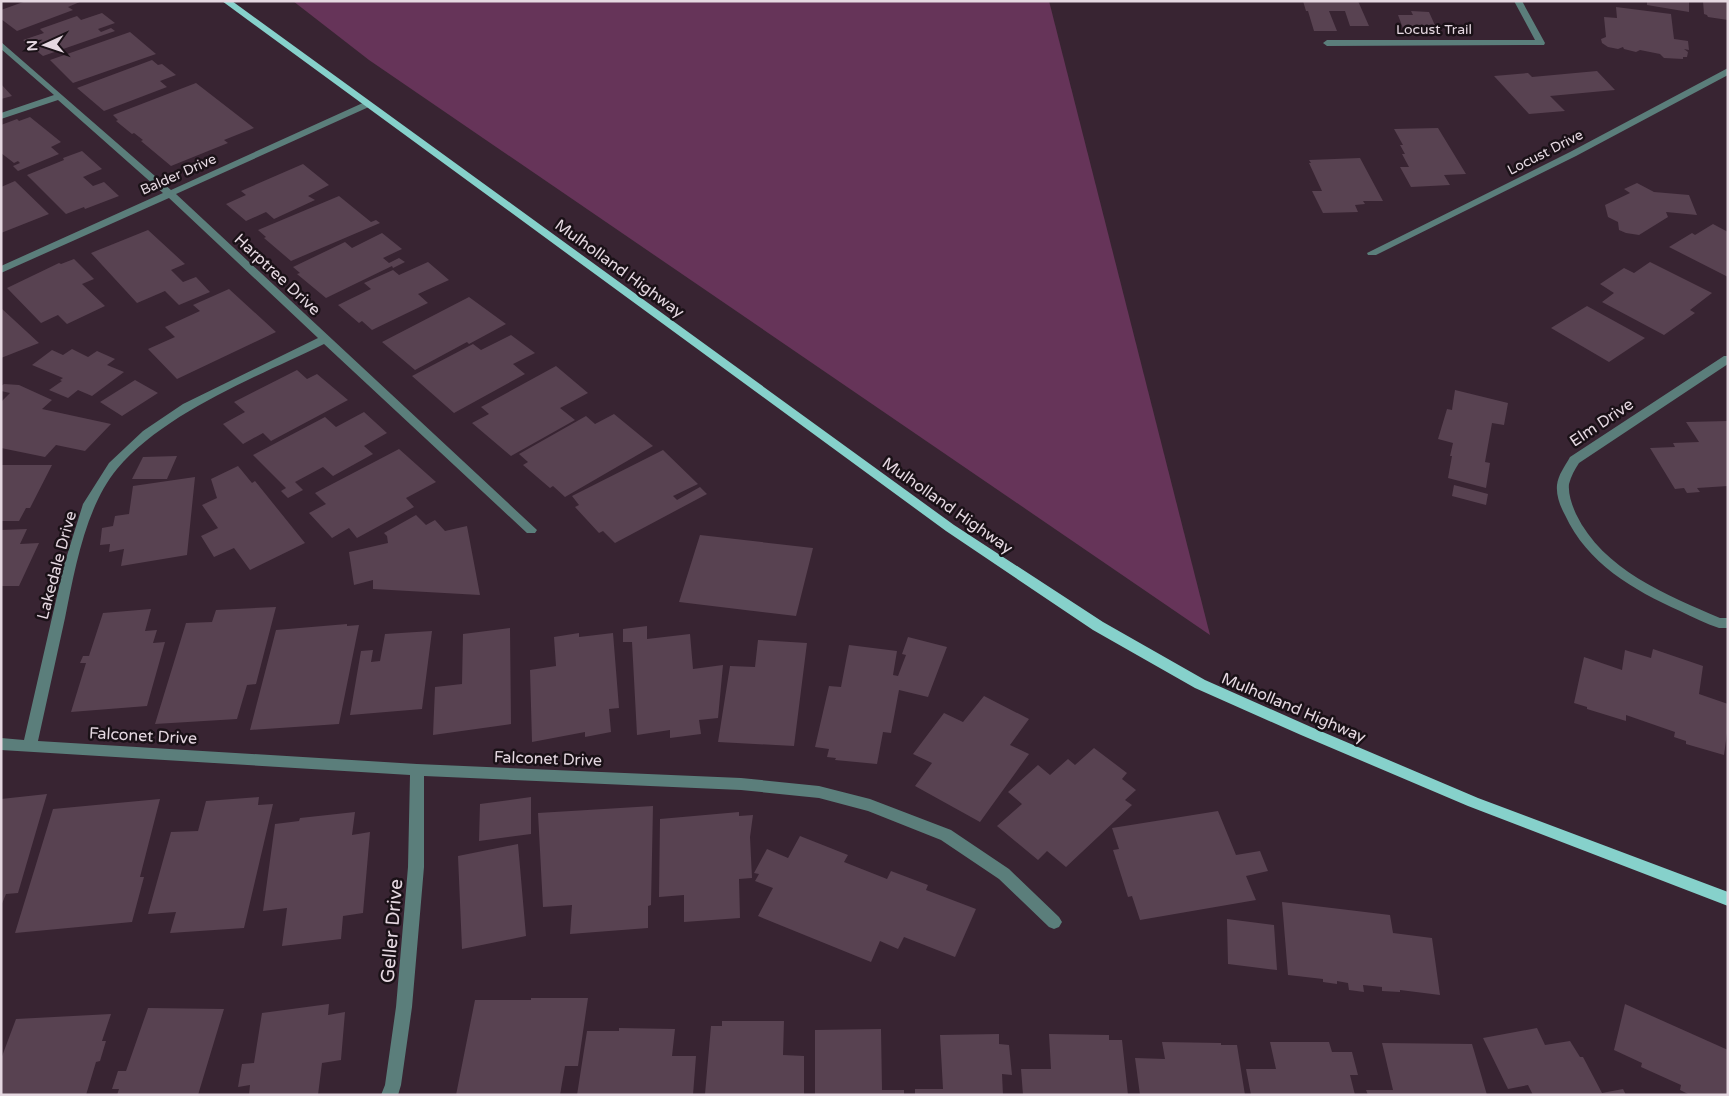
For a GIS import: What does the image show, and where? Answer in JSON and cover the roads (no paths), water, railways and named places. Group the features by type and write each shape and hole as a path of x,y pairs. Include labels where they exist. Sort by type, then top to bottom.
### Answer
{"main road":[{"name":"Mulholland Highway","path":"226,1 950,528 1098,626 1200,684 1306,731 1473,802 1728,899"}],"street":[{"name":"Locust Trail","path":"1327,43 1541,43 1518,1"},
{"name":"Harptree Drive","path":"1,44 169,193 530,530"},
{"name":"Locust Drive","path":"1372,253 1573,154 1728,71"},
{"path":"1,116 60,96"},
{"name":"Balder Drive","path":"1,270 368,104"},
{"name":"Lakedale Drive","path":"30,746 70,565 88,504 113,466 147,434 187,406 325,339"},
{"name":"Elm Drive","path":"1723,623 1668,600 1622,574 1587,541 1567,508 1563,488 1566,475 1574,460 1728,359"},
{"name":"Falconet Drive","path":"1,744 417,770 742,784 819,792 870,805 946,835 1004,874 1054,922"},
{"name":"Geller Drive","path":"389,1095 393,1085 404,1007 416,867 417,770"}]}
